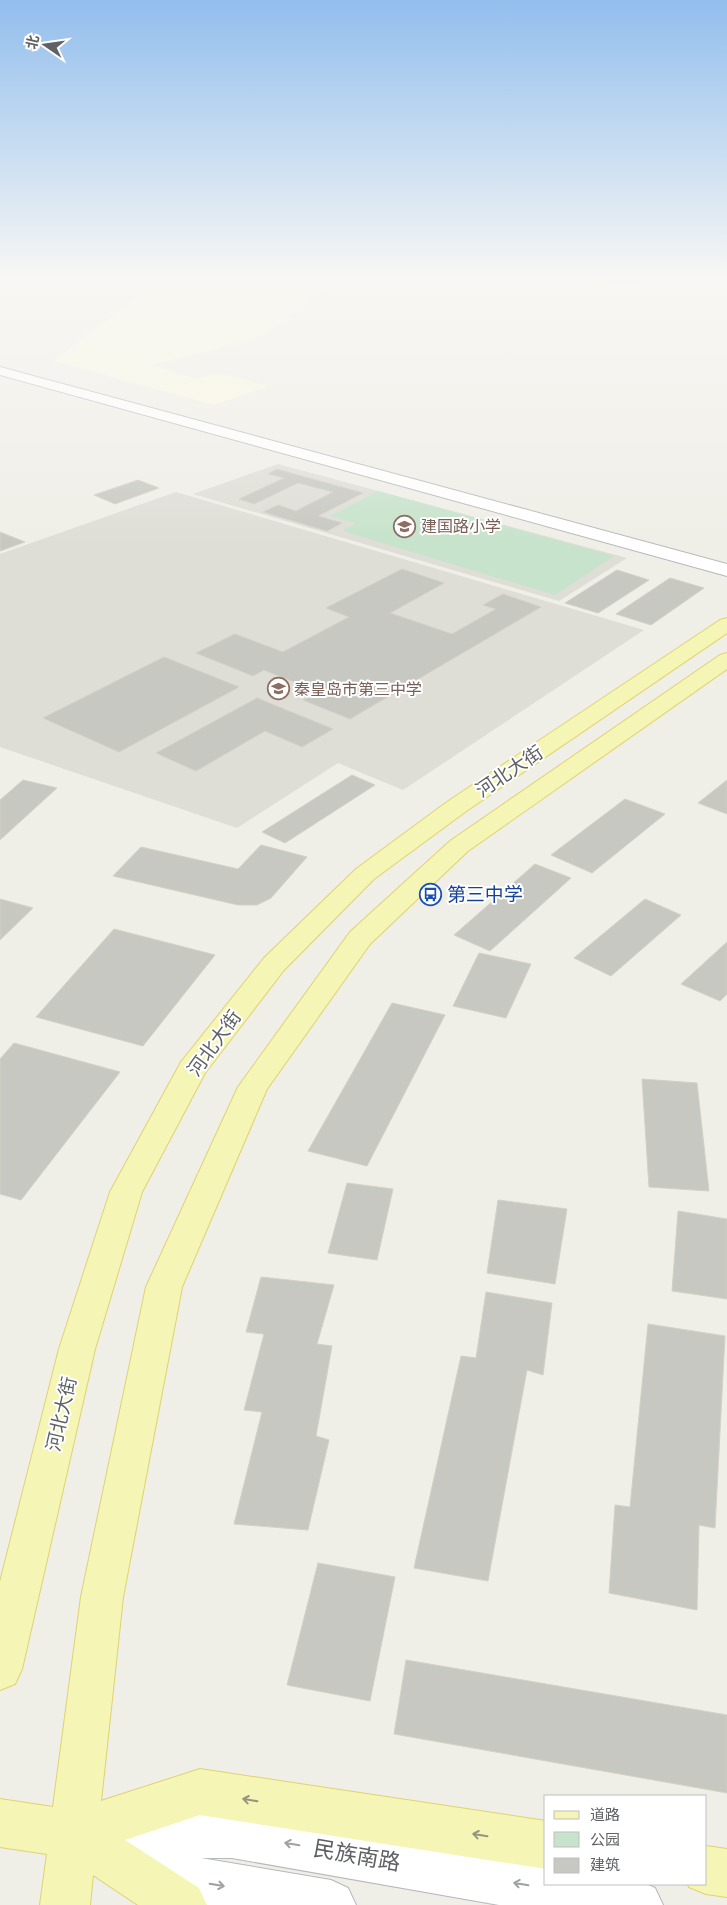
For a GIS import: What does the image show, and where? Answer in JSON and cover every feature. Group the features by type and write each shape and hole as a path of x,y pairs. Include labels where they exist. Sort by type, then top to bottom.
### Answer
{"main road":[{"path":"0,371 233,433 727,570"},
{"name":"河北大街","path":"0,1670 77,1348 126,1192 192,1069 274,964 365,874 456,807 727,624"},
{"path":"65,1905 102,1596 164,1287 253,1087 360,938 460,846 727,659"},
{"name":"民族南路","path":"72,1834 200,1792 544,1845"},
{"name":"民族南路","path":"0,1823 72,1834 232,1834 638,1905"},
{"path":"72,1834 182,1905"},
{"name":"民族南路","path":"72,1834 201,1882 330,1905"},
{"path":"707,1870 727,1873"}],"shaded area":[{"path":"68,365 152,365 195,379 219,373 269,386 214,405"},
{"name":"建国路小学","path":"278,464 627,558 559,601 193,494"},
{"name":"秦皇岛市第三中学","path":"176,492 644,630 403,790 338,763 237,828 0,747 0,554"}],"green space":[{"path":"378,491 614,556 555,595 343,531 356,523 330,516"}],"building":[{"path":"277,469 363,493 318,516 342,523 327,531 263,512 278,505 296,511 333,492 298,483 254,504 239,499 284,478 268,474"},
{"path":"138,480 159,488 115,504 94,495"},
{"path":"0,532 25,542 0,551"},
{"path":"402,569 444,583 390,613 452,634 496,609 483,605 503,594 541,607 350,719 303,700 319,692 264,670 253,676 196,653 235,634 283,652 349,617 326,608"},
{"path":"617,570 649,580 598,613 565,603"},
{"path":"670,578 704,588 651,625 616,614"},
{"path":"164,657 239,687 119,752 43,718"},
{"path":"257,698 333,729 302,747 265,731 196,771 156,753"},
{"path":"352,775 375,785 285,843 262,832"},
{"path":"23,780 57,788 0,840 0,800"},
{"path":"727,780 727,814 698,803"},
{"path":"625,799 665,814 592,873 551,855"},
{"path":"261,845 307,857 271,898 257,905 238,905 113,876 141,847 238,869"},
{"path":"535,864 571,878 490,951 454,935"},
{"path":"0,899 33,908 0,940"},
{"path":"645,899 681,915 611,976 574,958"},
{"path":"114,929 215,955 143,1046 36,1017"},
{"path":"727,942 727,994 720,1001 681,984"},
{"path":"479,953 531,964 506,1018 453,1006"},
{"path":"392,1003 445,1015 367,1166 308,1151"},
{"path":"14,1043 120,1072 21,1200 0,1194 0,1059"},
{"path":"642,1079 697,1083 709,1191 649,1187"},
{"path":"347,1183 393,1189 377,1260 328,1253"},
{"path":"498,1200 567,1209 555,1284 487,1273"},
{"path":"678,1211 727,1219 727,1299 672,1291"},
{"path":"261,1277 334,1285 317,1344 332,1346 316,1436 329,1440 308,1530 234,1524 262,1412 244,1410 264,1334 246,1332"},
{"path":"486,1292 552,1303 543,1375 527,1370 488,1581 414,1568 461,1356 476,1358"},
{"path":"648,1324 725,1336 715,1528 699,1525 697,1610 609,1593 615,1505 630,1507"},
{"path":"318,1563 395,1577 370,1701 287,1685"},
{"path":"406,1660 727,1715 727,1793 394,1734"}],"place":[{"name":"建国路小学","path":"405,526"},
{"name":"秦皇岛市第三中学","path":"278,689"},
{"name":"第三中学","path":"431,894"}]}
